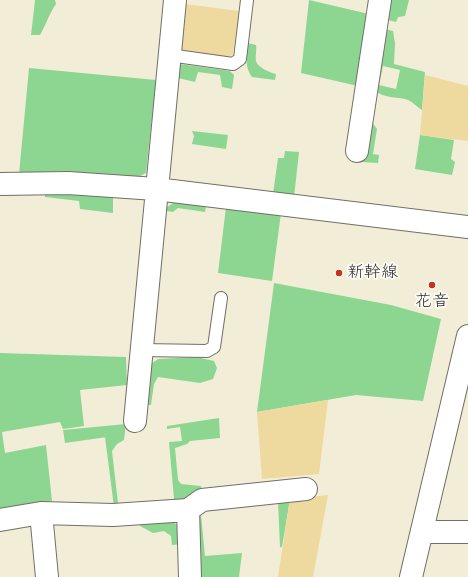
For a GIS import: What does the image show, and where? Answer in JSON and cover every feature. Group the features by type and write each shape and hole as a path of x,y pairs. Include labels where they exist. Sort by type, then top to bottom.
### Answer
{"street":[{"path":"135,421 175,0"},
{"path":"357,152 380,0"},
{"path":"0,184 68,183 156,189 468,227"},
{"path":"411,577 468,336"},
{"path":"0,520 41,513 114,515 188,510 202,500 306,489"},
{"path":"188,510 190,577"},
{"path":"41,513 47,577"},
{"path":"422,532 468,532"}],"lane":[{"path":"169,55 233,64 240,59 247,0"},
{"path":"141,350 207,351 214,347 221,298"}],"green space":[{"path":"35,0 55,0 56,4 40,35 31,35"},
{"path":"309,0 369,14 358,86 301,73"},
{"path":"388,0 409,0 405,16 398,17 396,22 384,19"},
{"path":"384,29 393,31 395,43 394,64 425,72 422,110 408,100 382,95 374,90","holes":["383,66 400,70 396,89 379,85"]},
{"path":"248,43 256,45 257,63 264,69 276,74 275,80 252,77 249,73 247,65"},
{"path":"179,64 230,71 234,75 232,89 222,87 220,75 198,72 195,82 178,78"},
{"path":"29,68 156,80 146,173 138,177 60,171 19,174"},
{"path":"368,122 372,122 377,129 373,154 379,155 378,163 361,162"},
{"path":"192,131 228,135 226,149 192,144 194,136"},
{"path":"420,135 454,140 451,159 455,162 452,175 415,169"},
{"path":"285,151 299,152 294,197 273,194 278,158 284,158"},
{"path":"45,193 76,193 113,196 113,213 80,209 79,201 45,197"},
{"path":"175,202 206,205 205,212 178,208 173,212 167,211 167,207"},
{"path":"226,207 281,213 272,281 218,273"},
{"path":"274,283 391,305 441,319 423,401 356,395 257,412"},
{"path":"0,353 126,357 127,385 80,390 84,426 63,429 60,422 2,432 5,453 46,445 52,501 0,509"},
{"path":"196,357 214,361 217,368 213,379 200,383 158,377 154,384 151,405 145,405 147,367 158,359"},
{"path":"219,418 220,438 190,441 187,444 175,448 178,480 181,484 201,486 202,491 179,503 114,507 105,437 65,443 63,430 126,424 124,440 117,444 112,451 118,503 124,505 174,499 169,442 182,441 180,427 167,429 167,426"},
{"path":"290,499 282,547 280,547 278,501"},
{"path":"196,515 201,515 205,556 242,553 239,577 200,577"},
{"path":"139,520 171,520 182,529 184,544 172,545 171,536 164,531 153,533 140,526"}],"sand":[{"path":"185,4 239,11 233,54 228,57 180,50"},
{"path":"425,75 468,86 468,141 420,135"},
{"path":"328,400 319,474 262,479 257,412"},
{"path":"328,495 313,577 278,577 290,499"}],"place":[{"name":"新幹線","path":"339,273"},
{"name":"花音","path":"432,285"}]}
